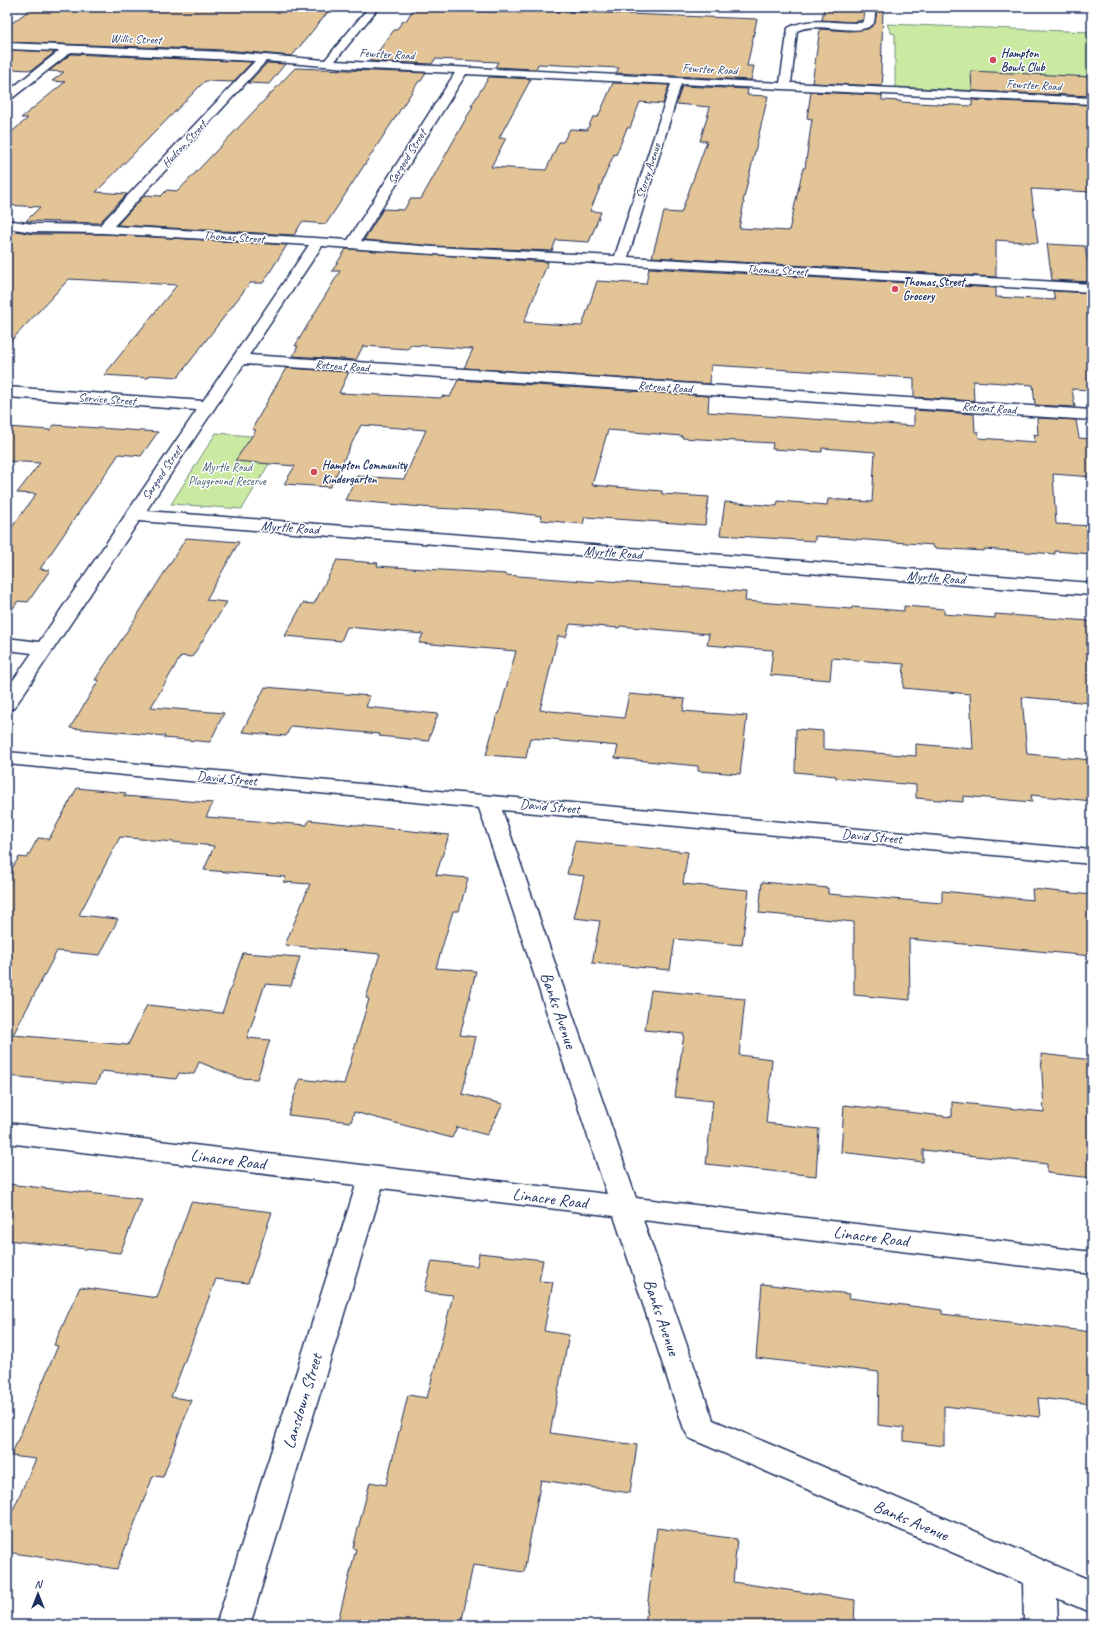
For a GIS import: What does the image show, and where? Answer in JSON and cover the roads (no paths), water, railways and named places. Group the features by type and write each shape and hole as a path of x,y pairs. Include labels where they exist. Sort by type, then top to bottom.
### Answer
{"street":[{"path":"328,63 374,7"},
{"path":"785,86 792,30 794,28 806,25 863,26 869,23 871,7"},
{"name":"Willis Street","path":"7,46 213,54 328,63"},
{"path":"7,97 68,49"},
{"name":"Hudson Street","path":"104,229 263,58"},
{"name":"Fewster Road","path":"328,63 1092,101"},
{"name":"Sargood Street","path":"352,244 462,70"},
{"name":"Storey Avenue","path":"620,260 677,81"},
{"name":"Thomas Street","path":"7,224 33,228 104,229 387,246 433,251 620,260 1092,289"},
{"name":"Sargood Street","path":"7,704 318,242"},
{"name":"Retreat Road","path":"239,358 1092,414"},
{"name":"Service Street","path":"7,392 207,406"},
{"name":"Myrtle Road","path":"133,515 1092,589"},
{"path":"7,644 44,648"},
{"name":"David Street","path":"7,758 1092,857"},
{"name":"Banks Avenue","path":"488,801 700,1429 1092,1597"},
{"name":"Linacre Road","path":"7,1133 1092,1263"},
{"name":"Lansdown Street","path":"233,1625 372,1177"},
{"path":"1039,1575 1041,1625"}],"place":[{"name":"Hampton Bowls Club","path":"993,60"},
{"name":"Thomas Street Grocery","path":"895,289"},
{"name":"Hampton Community Kindergarten","path":"314,472"}],"park label":[{"name":"Myrtle Road Playground Reserve","path":"227,474"}]}
